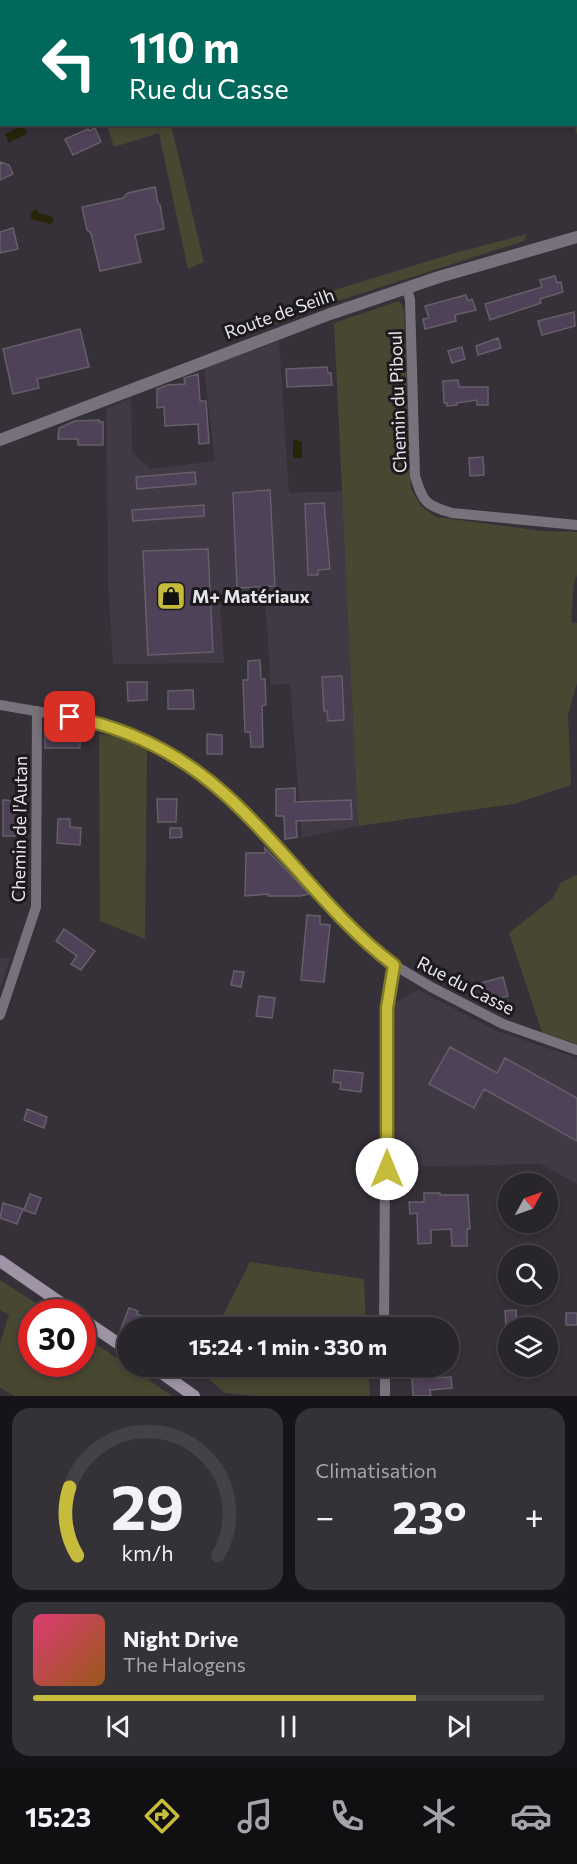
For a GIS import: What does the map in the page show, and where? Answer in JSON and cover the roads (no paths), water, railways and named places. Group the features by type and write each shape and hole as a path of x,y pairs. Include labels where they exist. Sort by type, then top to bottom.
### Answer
{"main road":[{"path":"0,1262 55,1299"},
{"path":"96,1328 117,1342"},
{"path":"167,1377 194,1396"}],"street":[{"name":"Route de Seilh","path":"0,440 223,353 341,310 577,237"},
{"name":"Chemin du Piboul","path":"407,288 410,300 415,467 421,497 434,508 452,513 577,525"},
{"name":"Rue du Casse","path":"0,705 87,720 156,744 227,796 346,923 372,949 394,965 503,1024 577,1050"},
{"name":"Chemin de l'Autan","path":"0,1015 36,907 37,711"},
{"path":"384,1317 387,1008 394,965"},
{"path":"385,1377 385,1396"}],"place":[{"name":"M+ Matériaux","path":"171,596"}]}
